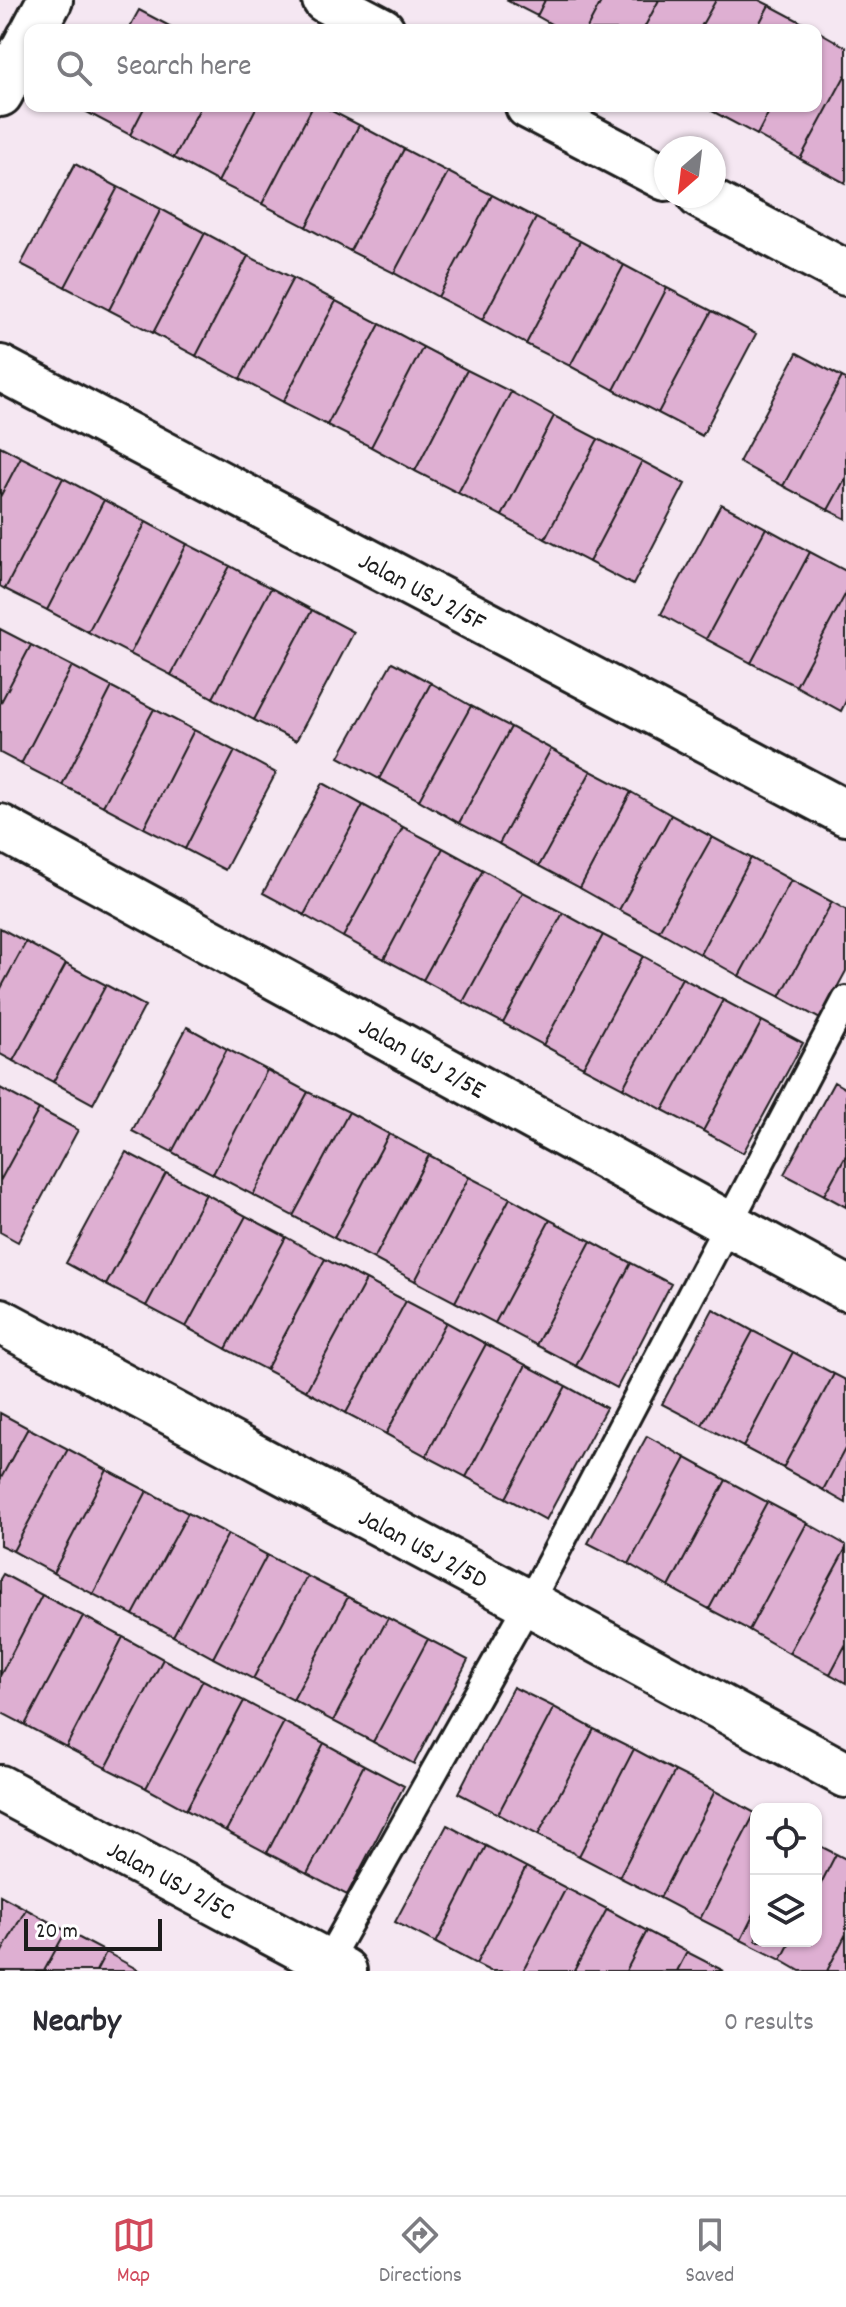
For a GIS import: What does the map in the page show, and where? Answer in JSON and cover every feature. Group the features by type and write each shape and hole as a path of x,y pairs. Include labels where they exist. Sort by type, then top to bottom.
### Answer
{"street":[{"path":"37,24 50,0"},
{"path":"325,0 371,24"},
{"path":"0,94 24,48"},
{"path":"540,112 654,172"},
{"path":"723,208 846,273"},
{"name":"Jalan USJ 2/5F","path":"0,368 846,813"},
{"name":"Jalan USJ 2/5E","path":"0,827 846,1288"},
{"name":"Jalan USJ 2/5D","path":"0,1321 846,1775"},
{"name":"Jalan USJ 2/5C","path":"0,1788 331,1968"}],"lane":[{"path":"331,1968 529,1603 846,1000"}],"building":[{"path":"506,0 545,0 537,16"},
{"path":"545,0 602,0 589,24 551,24 537,16"},
{"path":"602,0 659,0 646,24 589,24"},
{"path":"659,0 716,0 702,24 646,24"},
{"path":"716,0 759,0 769,5 759,24 702,24"},
{"path":"769,5 805,24 759,24"},
{"path":"139,10 166,24 131,24"},
{"path":"822,33 846,47 846,74 800,159 757,135 769,112 822,112"},
{"path":"846,74 846,180 845,183 800,159"},
{"path":"87,112 142,112 130,135"},
{"path":"142,112 198,112 174,158 130,135"},
{"path":"198,112 254,112 218,182 174,158"},
{"path":"254,112 310,112 262,204 218,182"},
{"path":"310,112 334,112 359,125 306,227 262,204"},
{"path":"714,112 769,112 757,135"},
{"path":"359,125 404,149 350,251 306,227"},
{"path":"404,149 448,172 394,273 350,251"},
{"path":"75,164 118,187 65,287 21,264"},
{"path":"448,172 492,195 438,297 394,273"},
{"path":"118,187 161,209 109,310 65,287"},
{"path":"492,195 536,218 482,320 438,297"},
{"path":"161,209 205,233 153,333 109,310"},
{"path":"536,218 580,241 526,344 482,320"},
{"path":"205,233 248,256 196,356 153,333"},
{"path":"580,241 624,265 570,366 526,344"},
{"path":"248,256 293,278 240,379 196,356"},
{"path":"624,265 667,288 614,390 570,366"},
{"path":"293,278 336,301 283,402 240,379"},
{"path":"667,288 712,311 658,413 614,390"},
{"path":"336,301 380,324 327,425 283,402"},
{"path":"712,311 756,334 702,436 658,413"},
{"path":"380,324 423,347 371,447 327,425"},
{"path":"423,347 467,370 415,471 371,447"},
{"path":"797,353 842,377 783,486 739,462"},
{"path":"467,370 511,392 458,493 415,471"},
{"path":"842,377 846,379 846,477 828,510 783,486"},
{"path":"511,392 554,416 502,516 458,493"},
{"path":"554,416 598,439 545,539 502,516"},
{"path":"598,439 642,461 589,562 545,539"},
{"path":"0,446 21,457 0,497"},
{"path":"21,457 63,478 5,589 0,586 0,497"},
{"path":"642,461 685,484 633,585 589,562"},
{"path":"846,477 846,519 828,510"},
{"path":"63,478 104,500 47,610 5,589"},
{"path":"104,500 146,522 88,632 47,610"},
{"path":"721,504 766,528 706,639 661,614"},
{"path":"146,522 187,544 130,654 88,632"},
{"path":"766,528 810,552 751,663 706,639"},
{"path":"187,544 230,566 171,675 130,654"},
{"path":"810,552 846,571 846,593 796,686 751,663"},
{"path":"230,566 271,588 213,698 171,675"},
{"path":"271,588 312,610 254,720 213,698"},
{"path":"846,593 846,701 841,711 796,686"},
{"path":"312,610 354,632 296,741 254,720"},
{"path":"0,629 31,645 0,704"},
{"path":"31,645 72,666 21,764 0,753 0,704"},
{"path":"392,662 431,683 379,779 339,757"},
{"path":"72,666 112,687 62,785 21,764"},
{"path":"431,683 471,706 419,800 379,779"},
{"path":"112,687 154,709 103,806 62,785"},
{"path":"471,706 511,727 459,823 419,800"},
{"path":"154,709 194,730 144,828 103,806"},
{"path":"511,727 551,749 499,844 459,823"},
{"path":"194,730 235,751 185,849 144,828"},
{"path":"551,749 591,771 539,866 499,844"},
{"path":"235,751 276,773 225,870 185,849"},
{"path":"591,771 631,792 580,888 539,866"},
{"path":"323,783 363,805 304,915 263,893"},
{"path":"631,792 671,815 619,910 580,888"},
{"path":"363,805 403,827 343,937 304,915"},
{"path":"671,815 712,837 659,931 619,910"},
{"path":"403,827 443,848 384,959 343,937"},
{"path":"712,837 751,858 700,954 659,931"},
{"path":"443,848 483,870 423,980 384,959"},
{"path":"751,858 791,880 739,976 700,954"},
{"path":"483,870 523,892 463,1002 423,980"},
{"path":"791,880 832,902 780,997 739,976"},
{"path":"523,892 563,913 503,1023 463,1002"},
{"path":"832,902 846,910 846,971 820,1019 780,997"},
{"path":"563,913 603,935 543,1045 503,1023"},
{"path":"0,928 26,942 0,990"},
{"path":"603,935 643,956 583,1067 543,1045"},
{"path":"26,942 66,964 13,1061 0,1054 0,990"},
{"path":"643,956 682,978 623,1088 583,1067"},
{"path":"66,964 106,985 53,1082 13,1061"},
{"path":"682,978 723,1000 663,1110 623,1088"},
{"path":"106,985 145,1006 93,1104 53,1082"},
{"path":"723,1000 762,1021 703,1131 663,1110"},
{"path":"762,1021 803,1043 743,1153 703,1131"},
{"path":"187,1027 227,1049 172,1152 132,1131"},
{"path":"227,1049 267,1070 213,1174 172,1152"},
{"path":"267,1070 308,1092 253,1195 213,1174"},
{"path":"834,1082 846,1089 846,1155 824,1195 784,1174"},
{"path":"0,1088 39,1109 0,1181"},
{"path":"308,1092 349,1112 293,1216 253,1195"},
{"path":"39,1109 78,1130 18,1242 0,1232 0,1181"},
{"path":"349,1112 389,1134 334,1238 293,1216"},
{"path":"389,1134 429,1155 374,1259 334,1238"},
{"path":"126,1152 166,1173 106,1285 66,1263"},
{"path":"429,1155 469,1177 415,1281 374,1259"},
{"path":"846,1155 846,1207 824,1195"},
{"path":"166,1173 206,1194 146,1306 106,1285"},
{"path":"469,1177 510,1198 455,1302 415,1281"},
{"path":"206,1194 246,1216 186,1327 146,1306"},
{"path":"510,1198 550,1220 495,1323 455,1302"},
{"path":"246,1216 286,1237 226,1349 186,1327"},
{"path":"550,1220 591,1241 536,1345 495,1323"},
{"path":"286,1237 325,1259 266,1370 226,1349"},
{"path":"591,1241 631,1263 576,1366 536,1345"},
{"path":"325,1259 366,1280 306,1391 266,1370"},
{"path":"631,1263 671,1284 617,1388 576,1366"},
{"path":"366,1280 406,1301 346,1413 306,1391"},
{"path":"406,1301 446,1322 386,1434 346,1413"},
{"path":"713,1309 753,1331 702,1425 662,1404"},
{"path":"446,1322 486,1344 426,1456 386,1434"},
{"path":"753,1331 793,1352 743,1447 702,1425"},
{"path":"486,1344 526,1365 466,1477 426,1456"},
{"path":"793,1352 834,1374 783,1468 743,1447"},
{"path":"526,1365 566,1386 506,1498 466,1477"},
{"path":"834,1374 846,1380 846,1447 823,1490 783,1468"},
{"path":"566,1386 606,1408 546,1520 506,1498"},
{"path":"0,1413 28,1428 0,1480"},
{"path":"28,1428 68,1449 13,1551 0,1545 0,1480"},
{"path":"647,1436 686,1458 629,1564 588,1543"},
{"path":"846,1447 846,1503 823,1490"},
{"path":"68,1449 107,1470 53,1573 13,1551"},
{"path":"686,1458 726,1480 669,1587 629,1564"},
{"path":"107,1470 147,1491 93,1594 53,1573"},
{"path":"726,1480 767,1502 709,1609 669,1587"},
{"path":"147,1491 188,1513 133,1615 93,1594"},
{"path":"767,1502 807,1523 749,1630 709,1609"},
{"path":"188,1513 228,1534 173,1636 133,1615"},
{"path":"807,1523 846,1545 846,1548 789,1653 749,1630"},
{"path":"228,1534 267,1555 213,1658 173,1636"},
{"path":"846,1548 846,1644 830,1674 789,1653"},
{"path":"267,1555 307,1576 253,1679 213,1658"},
{"path":"3,1574 42,1595 0,1676 0,1579"},
{"path":"307,1576 348,1597 293,1700 253,1679"},
{"path":"42,1595 83,1616 25,1725 0,1712 0,1676"},
{"path":"348,1597 388,1618 333,1721 293,1700"},
{"path":"83,1616 123,1637 66,1747 25,1725"},
{"path":"388,1618 428,1639 373,1742 333,1721"},
{"path":"123,1637 163,1659 106,1768 66,1747"},
{"path":"428,1639 468,1660 414,1764 373,1742"},
{"path":"846,1644 846,1683 830,1674"},
{"path":"163,1659 203,1680 146,1788 106,1768"},
{"path":"203,1680 244,1701 186,1810 146,1788"},
{"path":"513,1687 554,1707 498,1814 458,1793"},
{"path":"244,1701 284,1722 226,1831 186,1810"},
{"path":"554,1707 594,1729 538,1835 498,1814"},
{"path":"284,1722 324,1743 267,1853 226,1831"},
{"path":"594,1729 634,1749 579,1856 538,1835"},
{"path":"324,1743 364,1765 307,1874 267,1853"},
{"path":"634,1749 675,1771 619,1877 579,1856"},
{"path":"364,1765 404,1786 347,1895 307,1874"},
{"path":"675,1771 715,1791 660,1898 619,1877"},
{"path":"715,1791 750,1810 750,1823 700,1919 660,1898"},
{"path":"750,1823 750,1922 741,1940 700,1919"},
{"path":"447,1825 486,1846 436,1943 395,1922"},
{"path":"486,1846 526,1867 476,1964 436,1943"},
{"path":"822,1847 836,1854 822,1881"},
{"path":"836,1854 846,1859 846,1934 827,1971 800,1971 781,1960 788,1947 822,1947 822,1881"},
{"path":"526,1867 566,1888 523,1971 490,1971 476,1964"},
{"path":"566,1888 607,1909 574,1971 523,1971"},
{"path":"0,1895 26,1909 0,1955"},
{"path":"26,1909 66,1931 44,1971 0,1971 0,1955"},
{"path":"607,1909 647,1931 626,1971 574,1971"},
{"path":"750,1922 750,1944 741,1940"},
{"path":"66,1931 106,1952 96,1971 44,1971"},
{"path":"647,1931 687,1952 677,1971 626,1971"},
{"path":"846,1934 846,1971 827,1971"},
{"path":"755,1947 788,1947 781,1960"},
{"path":"106,1952 140,1971 96,1971"},
{"path":"687,1952 724,1971 677,1971"}]}
